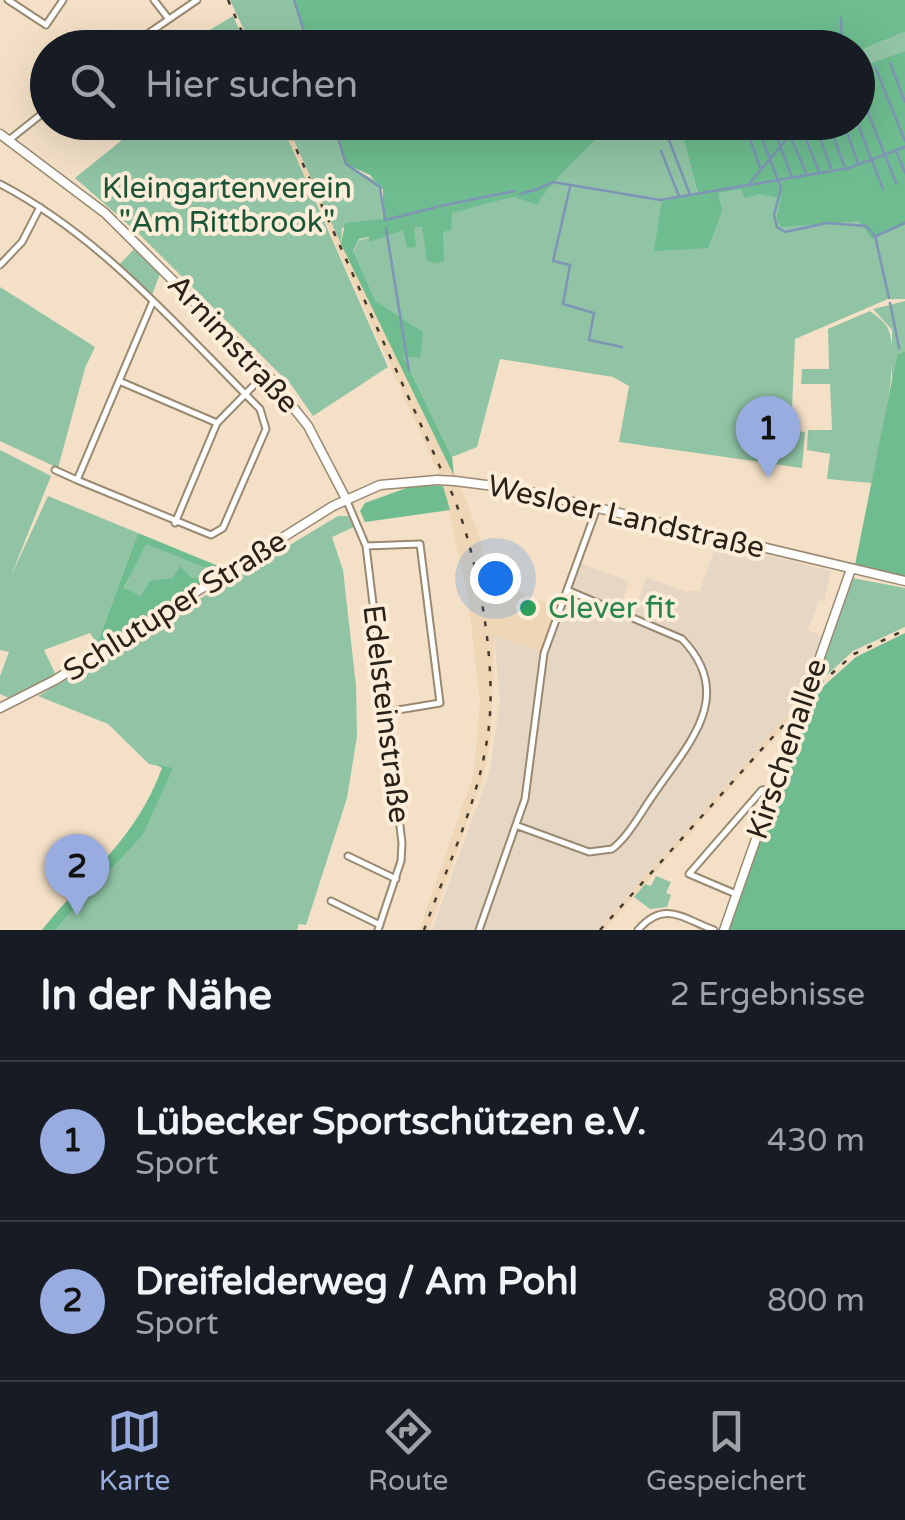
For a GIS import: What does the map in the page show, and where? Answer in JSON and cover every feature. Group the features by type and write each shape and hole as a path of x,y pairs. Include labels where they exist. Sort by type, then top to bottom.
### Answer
{"main road":[{"name":"Arnimstraße","path":"4,137 105,212 266,373 308,426 346,499"},
{"name":"Wesloer Landstraße","path":"346,499 396,481 486,483 905,580"},
{"name":"Schlutuper Straße","path":"0,708 55,680 346,499"},
{"name":"Kirschenallee","path":"724,930 851,569"}],"street":[{"path":"5,0 46,25 63,0"},
{"path":"154,0 168,18"},
{"path":"152,30 197,0"},
{"path":"4,137 30,120"},
{"path":"0,184 40,207 153,301 260,409 266,429 223,528 205,534 55,470"},
{"path":"0,265 22,242 40,207"},
{"path":"77,480 153,301"},
{"path":"175,522 217,422 266,373"},
{"path":"119,381 217,422"},
{"name":"Edelsteinstraße","path":"346,499 366,546 402,843 396,879 379,927"},
{"path":"479,930 518,826 528,781 539,672 597,508"},
{"path":"366,546 418,542 439,705 386,712"},
{"path":"518,826 590,852 616,846 704,715 706,678 694,652 682,639 567,590"},
{"path":"736,894 689,874 762,790 773,789"},
{"path":"348,856 396,879"},
{"path":"331,902 379,927"},
{"path":"638,930 650,916 664,912 714,930"}],"shaded area":[{"path":"289,140 294,140 454,476 439,475"},
{"path":"443,486 461,487 480,539 488,580 557,607 540,652 494,635 491,737 483,778 429,930 419,930 474,774 480,702 468,597"},
{"path":"717,543 831,571 824,601 819,600 808,630 823,637 802,699 597,930 432,930 490,771 500,700 494,634 540,651 574,561 629,581 620,607 634,612 646,577 686,592 700,590"},
{"path":"802,699 798,712 604,930 597,930"}],"green space":[{"path":"230,0 293,0 302,30 244,30"},
{"path":"293,0 905,0 905,32 875,44 875,30 302,30"},
{"path":"233,16 239,30 210,30"},
{"path":"905,32 905,51 875,61 875,44"},
{"path":"905,51 905,225 872,239 859,221 782,227 776,220 781,198 758,194 745,198 740,189 718,193 722,211 708,248 654,251 662,201 698,195 683,140 875,140 875,61"},
{"name":"Kleingartenverein \"Am Rittbrook\"","path":"122,140 288,140 388,367 313,416 292,386 139,234 75,178"},
{"path":"294,140 337,140 345,164 380,183 383,220 342,228 341,244"},
{"path":"337,140 595,140 537,205 514,197 452,213 451,230 443,232 444,261 435,264 427,260 422,227 414,228 416,247 407,248 403,230 369,242 369,237 359,239 353,251 375,301 423,332 420,358 403,356 452,457 454,476 341,244 345,223 383,219 383,190 370,175 345,164"},
{"path":"595,140 683,140 698,196 850,161 872,238 905,225 905,299 888,299 795,339 791,430 805,432 802,468 619,442 629,386 613,377 500,359 477,447 452,457 403,356 423,332 374,301 353,252 359,240 404,230 415,247 413,228 422,227 435,264 443,261 443,231 451,213 514,197 537,204 553,182"},
{"path":"135,248 160,274 152,295 119,265"},
{"path":"0,287 95,347 85,368 58,468 0,441"},
{"path":"905,301 905,351 897,355 892,381 892,330 873,309"},
{"path":"870,311 887,327 892,357 888,402 872,483 827,479 830,454 807,450 808,430 832,430 830,384 801,384 802,369 829,369 828,329"},
{"path":"905,351 905,577 855,565 897,355"},
{"path":"0,450 51,476 11,576 48,496 138,533 97,644 90,633 44,650 56,675 9,698 0,694 0,676 9,652 0,650"},
{"path":"412,486 443,486 450,510 365,522 360,511 365,503"},
{"path":"338,516 348,516 354,527 332,537 343,570 356,686 357,736 347,798 306,925 299,924 297,930 55,930 143,835 172,769 149,764 108,724 38,696"},
{"path":"138,533 228,570 98,649","holes":["146,544 214,571 203,578 192,578 180,566 173,578 150,581 141,596 124,588"]},
{"path":"145,543 215,571 203,578 173,578 141,596 124,589"},
{"path":"852,578 905,588 905,627 853,651 816,685"},
{"path":"905,633 905,930 727,930 807,701 856,657"},
{"path":"157,765 173,768 143,835 55,930 42,930 125,836 151,794 162,768"},
{"path":"656,876 671,882 666,893 671,895 667,907 650,909 634,897 645,884 651,886"}],"waterway":[{"path":"294,0 303,30"},
{"path":"841,18 841,30"},
{"path":"890,63 905,102"},
{"path":"875,67 905,141"},
{"path":"875,130 896,183"},
{"path":"339,140 346,164 380,187 385,220 437,207"},
{"path":"669,140 690,195"},
{"path":"750,140 760,167"},
{"path":"763,140 781,188 774,215 777,227 785,232 827,223 866,226 875,236 889,298"},
{"path":"778,140 792,177"},
{"path":"748,185 786,140"},
{"path":"792,140 806,173"},
{"path":"806,140 819,172"},
{"path":"821,140 831,168"},
{"path":"835,140 845,168"},
{"path":"850,140 858,163"},
{"path":"864,140 883,189"},
{"path":"540,188 553,182 660,200 849,168 905,147"},
{"path":"661,151 679,196"},
{"path":"896,151 905,173"},
{"path":"570,187 553,261 570,265 563,304 594,313 589,340 622,347"},
{"path":"520,194 538,189"},
{"path":"440,206 514,191"},
{"path":"876,236 905,223"},
{"path":"386,228 409,371"},
{"path":"890,303 899,348"}],"railway":[{"path":"228,0 241,30"},
{"path":"292,140 454,498 479,585 490,683 487,740 468,813 424,930"},
{"path":"600,930 822,682 854,654 905,630"}],"place":[{"name":"Lübecker Sportschützen e.V.","path":"768,478"},
{"name":"Clever fit","path":"528,608"},
{"name":"Dreifelderweg / Am Pohl","path":"77,916"}]}
